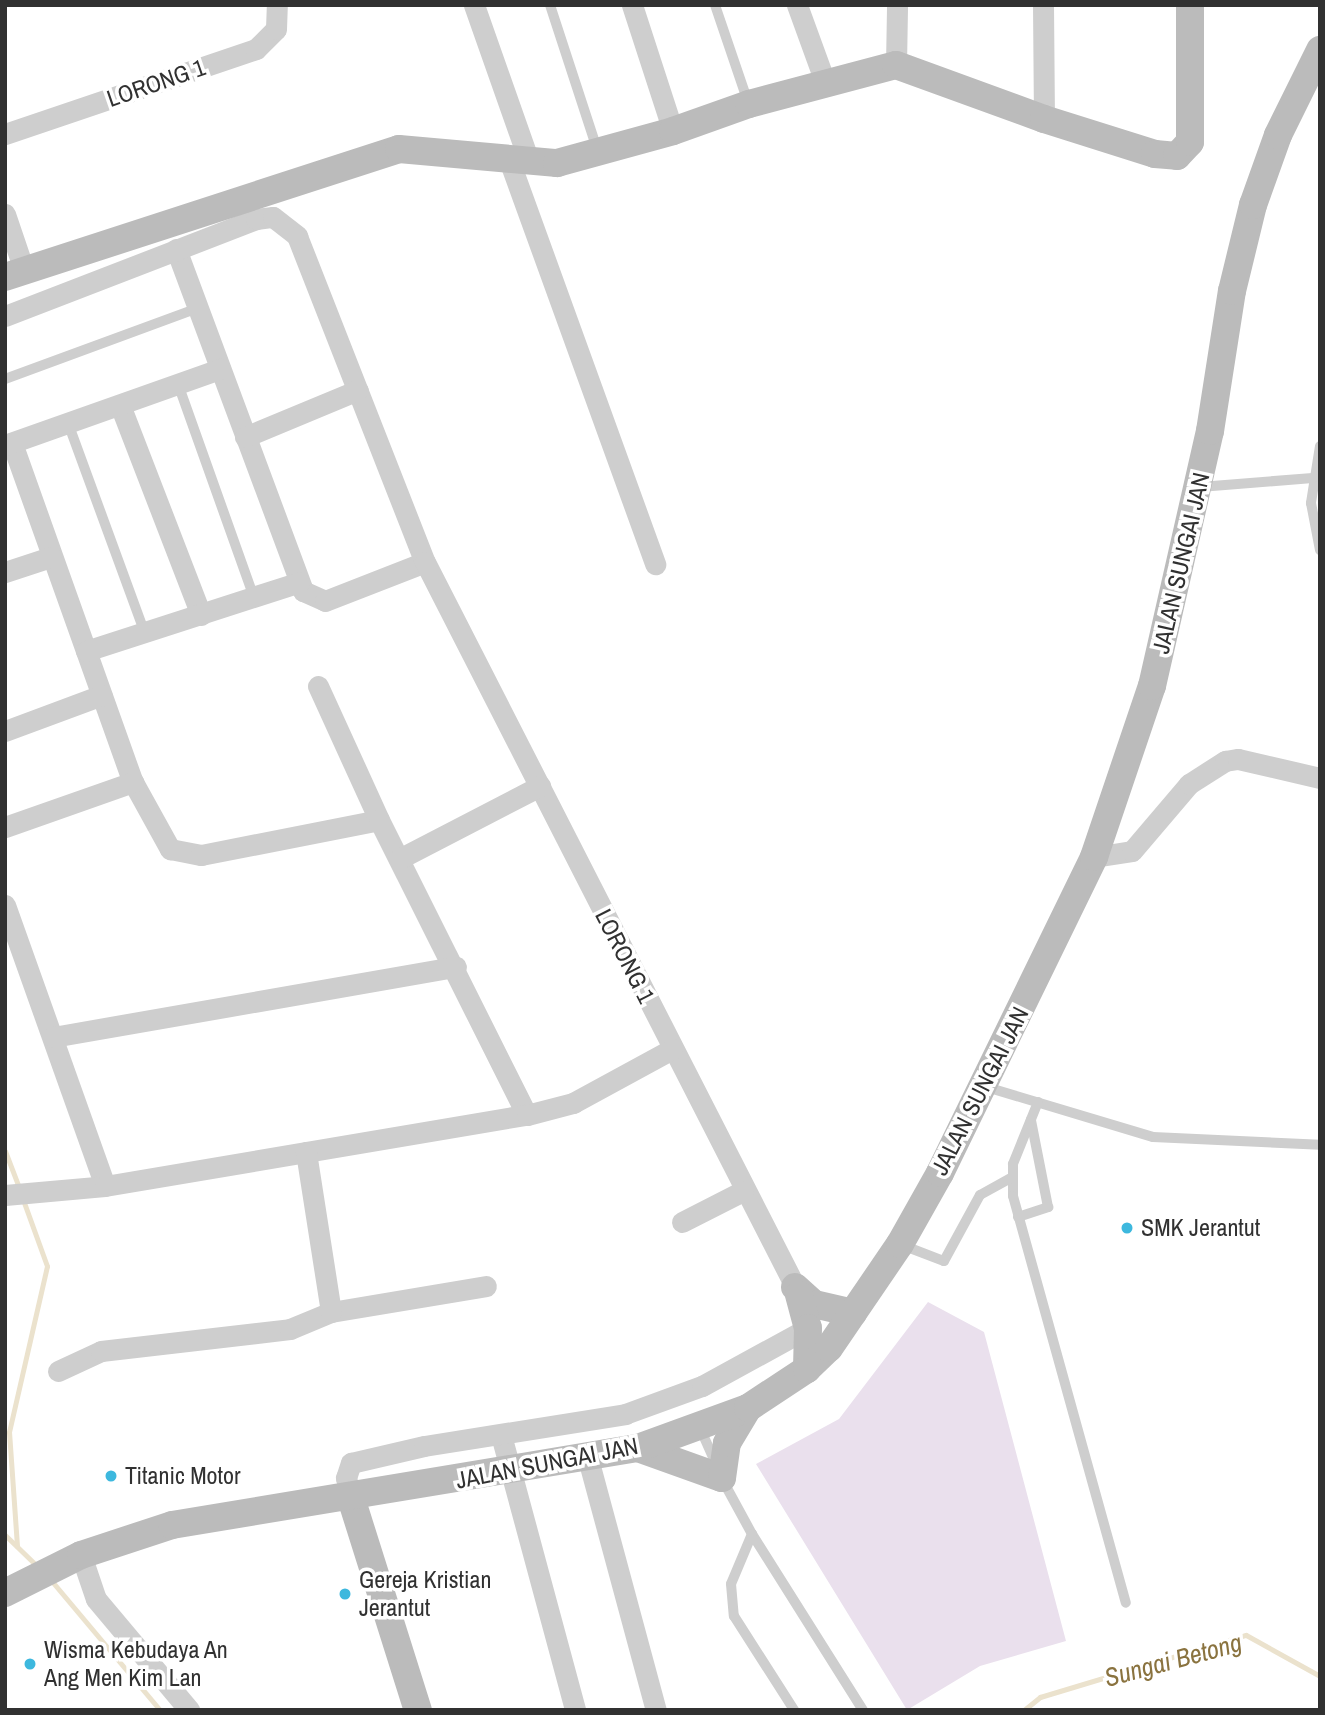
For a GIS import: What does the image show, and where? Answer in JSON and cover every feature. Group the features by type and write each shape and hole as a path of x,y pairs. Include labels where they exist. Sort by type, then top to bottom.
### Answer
{"main road":[{"path":"15,273 398,149 435,148 519,161 557,163 598,154 825,82 896,65 1044,119 1155,154 1177,156 1185,151 1192,120 1190,5"},
{"name":"JALAN SUNGAI JAN","path":"16,1588 74,1558 172,1525 351,1498 638,1448 748,1408 807,1368 829,1348 900,1244 983,1086 1094,857 1153,686 1198,488 1232,291 1253,205 1278,135 1320,50"},
{"path":"797,1291 814,1304 853,1313"},
{"path":"797,1291 808,1328 807,1368"},
{"path":"638,1448 722,1478 727,1443 748,1408"},
{"path":"351,1498 418,1710"}],"street":[{"name":"LORONG 1","path":"5,134 256,50 276,29 277,5"},
{"path":"474,5 519,161 655,564"},
{"path":"632,5 673,131"},
{"path":"797,5 825,82"},
{"path":"896,65 897,5"},
{"path":"1043,5 1044,119"},
{"path":"5,214 15,273"},
{"name":"LORONG 1","path":"5,316 256,219 273,217 285,223 307,254 425,562 743,1191 829,1348"},
{"path":"176,249 299,582 310,597 325,601 425,562"},
{"path":"220,369 9,444 133,782 164,842 184,855 379,820"},
{"path":"245,437 358,390"},
{"path":"120,405 201,615"},
{"path":"5,572 51,557"},
{"path":"86,651 299,582"},
{"path":"318,686 379,820 456,967 527,1115"},
{"path":"5,731 102,695"},
{"path":"1094,857 1132,851 1189,785 1225,761 1238,759 1320,778"},
{"path":"5,827 133,782"},
{"path":"399,859 540,786"},
{"path":"5,905 106,1186"},
{"path":"52,1037 456,967"},
{"path":"14,1194 106,1186 527,1115 573,1104 672,1049"},
{"path":"306,1152 331,1312"},
{"path":"682,1222 743,1191"},
{"path":"58,1371 101,1351 290,1329 331,1312 486,1286"},
{"path":"351,1498 346,1478 351,1463 625,1414 702,1387 808,1328"},
{"path":"501,1435 507,1471 575,1710"},
{"path":"587,1455 656,1710"},
{"path":"74,1558 96,1599 189,1710"}],"lane":[{"path":"550,5 598,154"},
{"path":"715,5 749,104"},
{"path":"5,379 198,308"},
{"path":"178,384 254,597"},
{"path":"68,423 145,633"},
{"path":"1320,446 1311,503 1320,550"},
{"path":"1198,488 1313,478"},
{"path":"983,1086 1153,1137 1320,1145"},
{"path":"1038,1102 1012,1177 1018,1217 1126,1603"},
{"path":"1018,1217 1048,1207 1031,1120"},
{"path":"900,1244 944,1261 980,1195 1012,1177"},
{"path":"700,1427 722,1478 752,1534 863,1710"},
{"path":"752,1534 731,1584 734,1616 793,1710"}],"shaded area":[{"path":"928,1302 984,1332 1066,1641 980,1666 907,1710 756,1464 839,1419"}],"waterway":[{"path":"5,1151 19,1188"},
{"path":"17,1546 9,1432 47,1266 22,1197"},
{"name":"Sungai Betong","path":"5,1535 38,1567"},
{"name":"Sungai Betong","path":"50,1579 160,1710"},
{"name":"Sungai Betong","path":"1024,1710 1040,1697 1246,1635 1320,1676"}],"place":[{"name":"SMK Jerantut","path":"1127,1228"},
{"name":"Titanic Motor","path":"111,1476"},
{"name":"Gereja Kristian Jerantut","path":"345,1594"},
{"name":"Wisma Kebudaya An Ang Men Kim Lan","path":"30,1664"}]}
